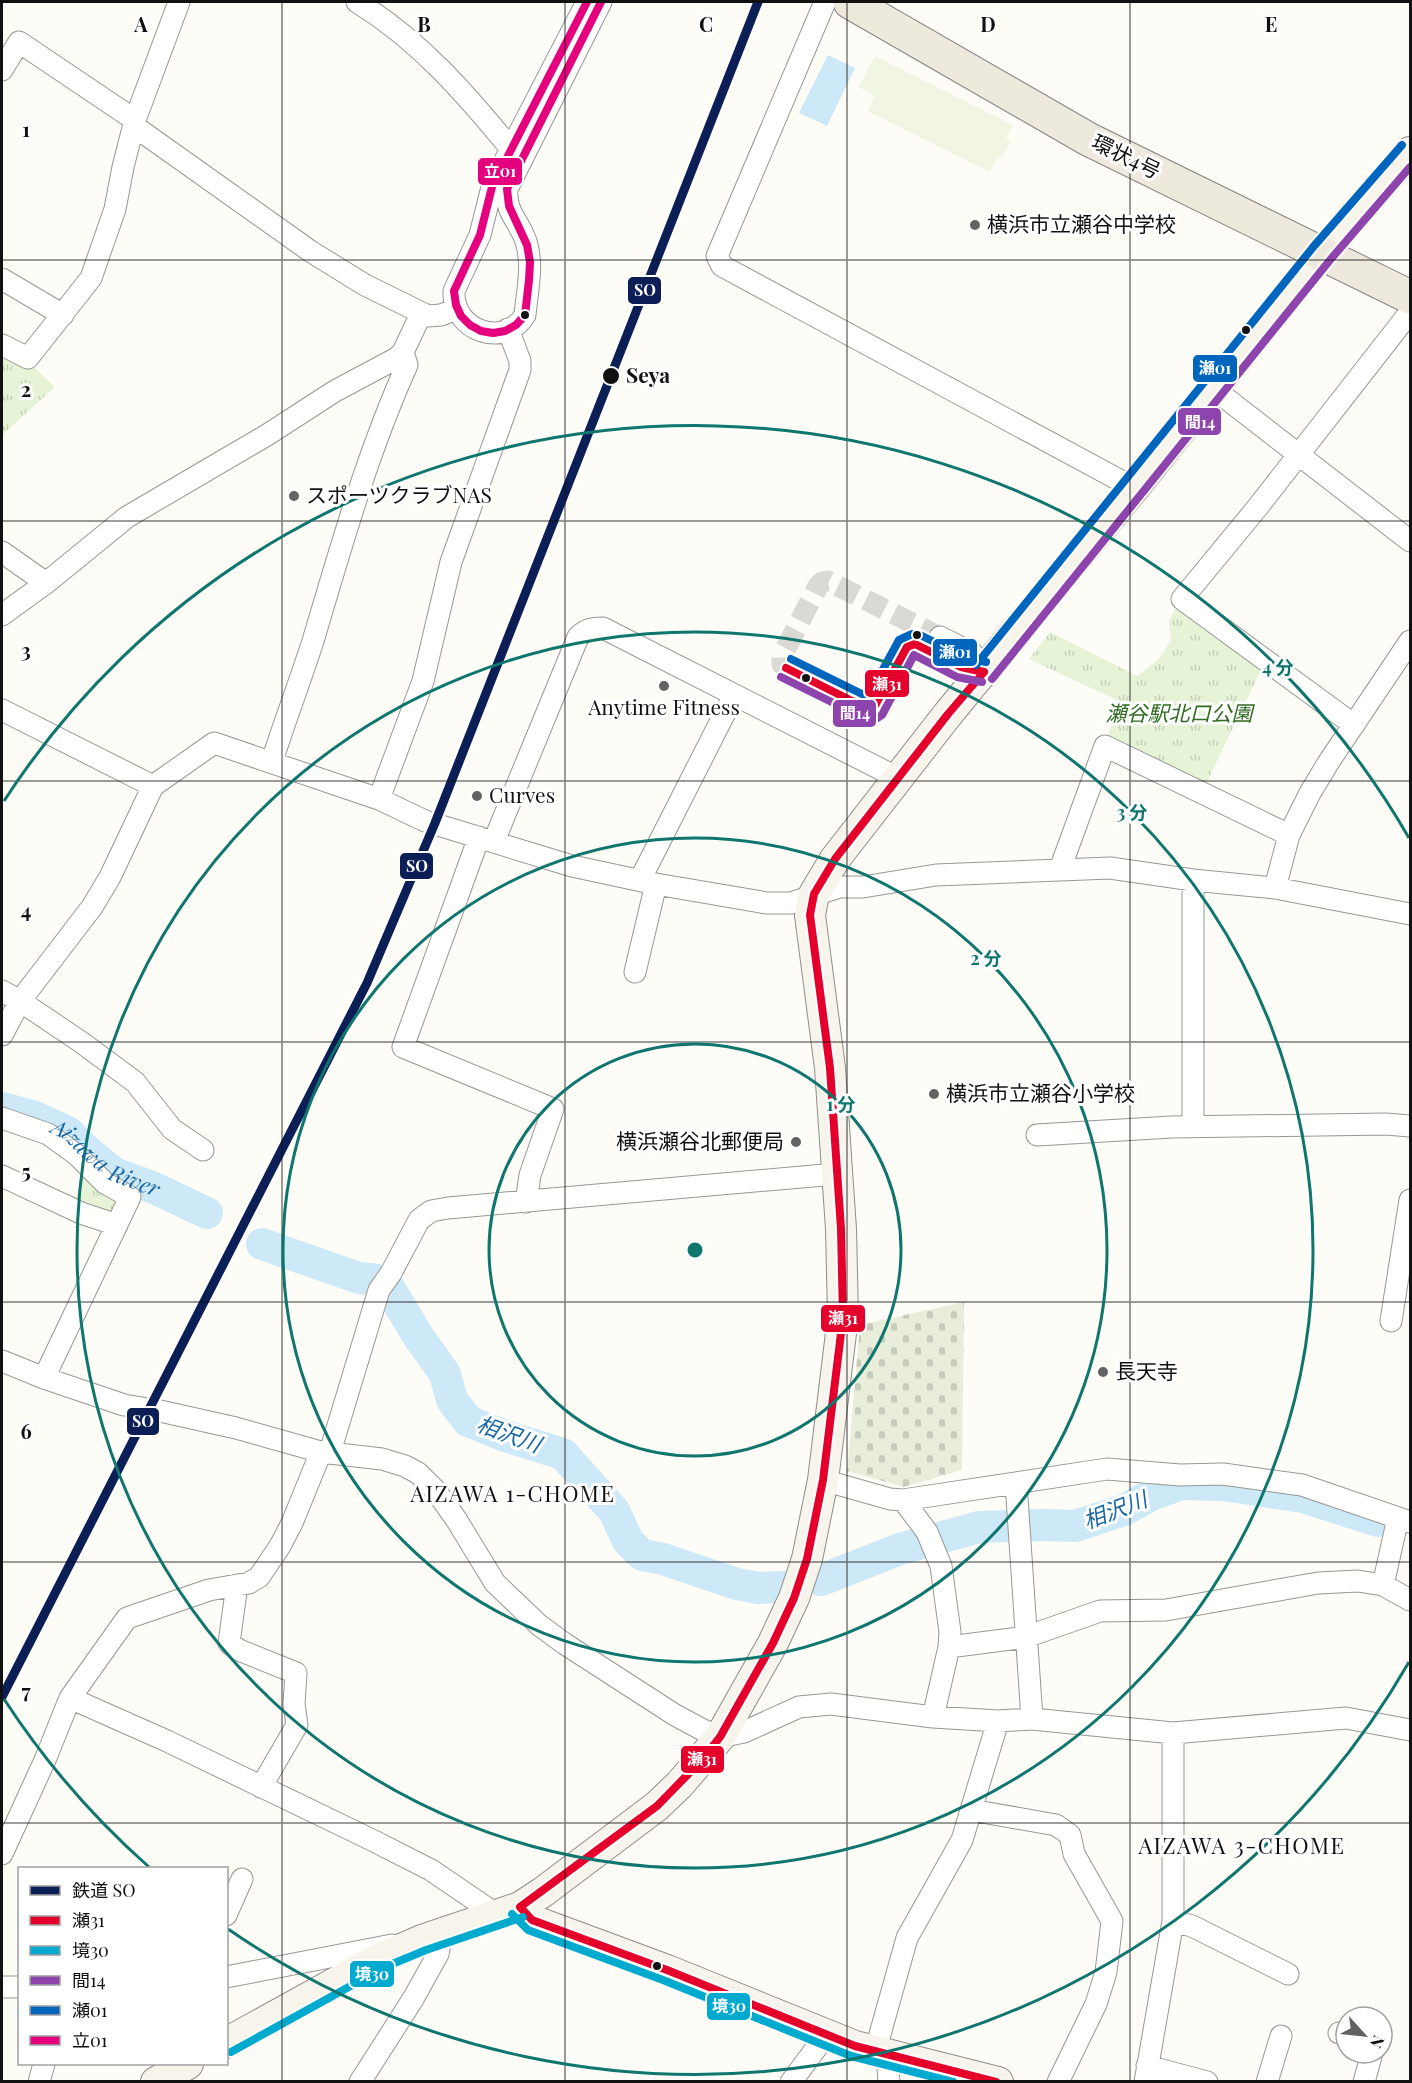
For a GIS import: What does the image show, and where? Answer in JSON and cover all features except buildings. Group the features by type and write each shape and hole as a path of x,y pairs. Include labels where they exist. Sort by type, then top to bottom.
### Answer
{"main road":[{"path":"826,2 1080,152 1195,191"},
{"name":"環状4号","path":"850,2 1088,139 1410,297"},
{"path":"879,2 980,63 1131,146 1195,191"},
{"path":"228,2042 380,1958 432,1936 509,1911 657,1806 680,1784 720,1737 757,1674 794,1598 807,1559 823,1480 843,1317 841,1229 830,1068 810,915 814,894 835,859 898,778 1322,253 1410,152"},
{"path":"509,1911 790,2019 884,2063 995,2081"},
{"path":"159,2081 187,2065"}],"street":[{"path":"2,345 28,358 91,278 115,209 134,123 179,2"},
{"path":"357,2 384,18 419,47 448,76 511,149"},
{"path":"586,2 492,187 480,235 454,291 453,300 459,316 476,329 487,333 508,329 522,320 525,315 530,265 527,243 508,208 507,189 601,2"},
{"path":"826,2 717,256 718,262 1134,488"},
{"path":"2,70 20,42 310,251 365,285 421,314 435,316 456,309"},
{"path":"480,235 492,227 500,226 509,227 524,236"},
{"path":"2,279 63,315"},
{"path":"1354,725 1182,599 1410,312"},
{"path":"2,615 46,583 127,517 267,435 335,391 397,358 403,352 421,314"},
{"path":"379,799 423,681 451,562 520,370 520,361 508,329"},
{"path":"272,761 386,411 407,365 403,352"},
{"path":"1214,389 1410,541"},
{"path":"2,552 46,583"},
{"path":"526,1202 530,1175 553,1109 403,1047 487,839 578,637 586,630 603,628 898,778"},
{"path":"1275,888 1289,835 1322,772 1410,641"},
{"path":"936,644 961,667 984,672"},
{"path":"635,972 648,882 734,695"},
{"path":"2,710 153,786"},
{"path":"2,1035 20,1001 92,907 110,877 153,786 214,743 379,799 425,821 572,866 767,903 791,903 839,887 863,887 936,875 1110,868 1193,880 1275,888 1410,914"},
{"path":"1060,869 1105,746 1289,835"},
{"path":"1193,880 1193,1126"},
{"path":"2,991 20,1001 135,1082 172,1129 203,1150"},
{"path":"2,1118 48,1134 77,1155 105,1182 130,1197 44,1378"},
{"path":"1037,1135 1193,1126 1386,1124 1410,1126"},
{"path":"2,1854 45,1760 70,1698 127,1618 209,1590 249,1583 259,1577 280,1546 326,1452 383,1284 419,1220 431,1211 448,1208 836,1174"},
{"path":"2,1176 81,1213 117,1225"},
{"path":"1391,1321 1410,1200"},
{"path":"2,1361 124,1405 160,1410 326,1452 382,1459 405,1466 418,1473 436,1491 495,1583 539,1625 675,1714 720,1737 744,1732 799,1707 831,1704 933,1716 998,1721 1032,1719 1173,1733 1346,1718 1410,1730"},
{"path":"823,1480 890,1499 903,1500 1107,1469 1180,1475 1222,1474 1302,1485 1400,1524 1383,1585"},
{"path":"1016,1483 1032,1719"},
{"path":"903,1500 930,1538 941,1566 950,1632 949,1647 933,1716"},
{"path":"949,1647 1026,1637 1100,1611 1166,1610 1318,1583 1358,1581 1383,1585 1410,1600"},
{"path":"237,1585 230,1644 238,1650 296,1673 294,1704 297,1725 261,1787"},
{"path":"70,1698 167,1741 431,1870 509,1911"},
{"path":"884,2063 907,1938 962,1840 998,1721"},
{"path":"1173,1733 1173,1921 1146,2074 1207,2082"},
{"path":"971,1810 1056,1825 1070,1835 1074,1854 1112,1922 1106,1972 1096,2004 1058,2082"},
{"path":"228,1910 242,1879"},
{"path":"1173,1921 1192,1926 1288,1974"},
{"path":"228,1977 432,1936 438,1954 413,1999 360,2082"},
{"path":"2,1987 18,1987"},
{"path":"791,2082 826,2035"},
{"path":"1267,2082 1281,2037"},
{"path":"39,2082 44,2065"},
{"path":"1364,2082 1369,2065"}],"green space":[{"path":"875,56 1013,125 1006,139 1011,141 1002,158 998,157 990,172 868,111 875,96 859,87"},
{"path":"2,349 31,364 55,387 2,435"},
{"name":"瀬谷駅北口公園","path":"1179,602 1262,668 1204,788 1105,740 1123,703 1029,659 1050,632 1137,676 1159,659 1171,640 1169,622"},
{"path":"87,1170 125,1198 116,1221 73,1204"},
{"path":"964,1302 962,1470 904,1487 847,1471 860,1325"}],"water":[{"path":"828,55 855,68 827,126 799,113"}],"waterway":[{"name":"Aizawa River","path":"2,1108 35,1117 68,1132 114,1173 154,1188 207,1213"},
{"name":"相沢川","path":"262,1244 359,1278 377,1280 388,1286 418,1336 445,1374 452,1400 468,1421 505,1436 563,1454 614,1511 628,1541 642,1555 663,1559 737,1584 758,1588 784,1587"},
{"name":"相沢川","path":"821,1580 900,1549 979,1527 1075,1526 1124,1510 1151,1495 1182,1484 1223,1485 1303,1497 1378,1521"}],"tunnel":[{"path":"932,652 915,644 907,647 873,709 868,709 782,664 782,656 822,582 828,581 940,637"}],"rail line":[{"name":"SO","path":"2,1697 367,983 435,823 758,2"}],"transit line":[{"name":"立01","path":"587,2 492,187 480,235 454,291 456,305 461,316 481,331 493,333 505,331 516,325 525,315 530,262 527,245 509,206 507,189 601,2"},
{"name":"瀬01","path":"976,665 1314,246 1402,145"},
{"name":"間14","path":"992,679 1330,260 1410,167"},
{"name":"瀬01","path":"791,659 868,697 899,640 912,634 920,635 965,657 986,662"},
{"name":"瀬31","path":"786,668 868,709 873,709 907,647 915,644 961,667 984,672"},
{"name":"間14","path":"781,677 868,720 882,715 914,655 957,677 982,682"},
{"name":"瀬31","path":"520,1907 657,1806 701,1761 720,1737 773,1643 794,1598 807,1559 823,1480 843,1317 841,1229 830,1068 810,915 814,894 835,859 948,714 984,672"},
{"name":"瀬31","path":"520,1907 532,1920 667,1970 855,2046 996,2082"},
{"name":"境30","path":"512,1914 528,1930 663,1980 851,2056 953,2082"},
{"name":"境30","path":"231,2052 385,1967 426,1950 523,1917"}],"place":[{"name":"横浜市立瀬谷中学校","path":"975,225"},
{"name":"Seya","path":"611,376"},
{"name":"スポーツクラブNAS","path":"294,496"},
{"name":"Anytime Fitness","path":"664,686"},
{"name":"Curves","path":"477,796"},
{"name":"横浜市立瀬谷小学校","path":"934,1094"},
{"name":"横浜瀬谷北郵便局","path":"796,1142"},
{"name":"長天寺","path":"1103,1372"}],"district":[{"name":"AIZAWA 1-CHOME","path":"513,1494"},
{"name":"AIZAWA 3-CHOME","path":"1242,1846"}]}
